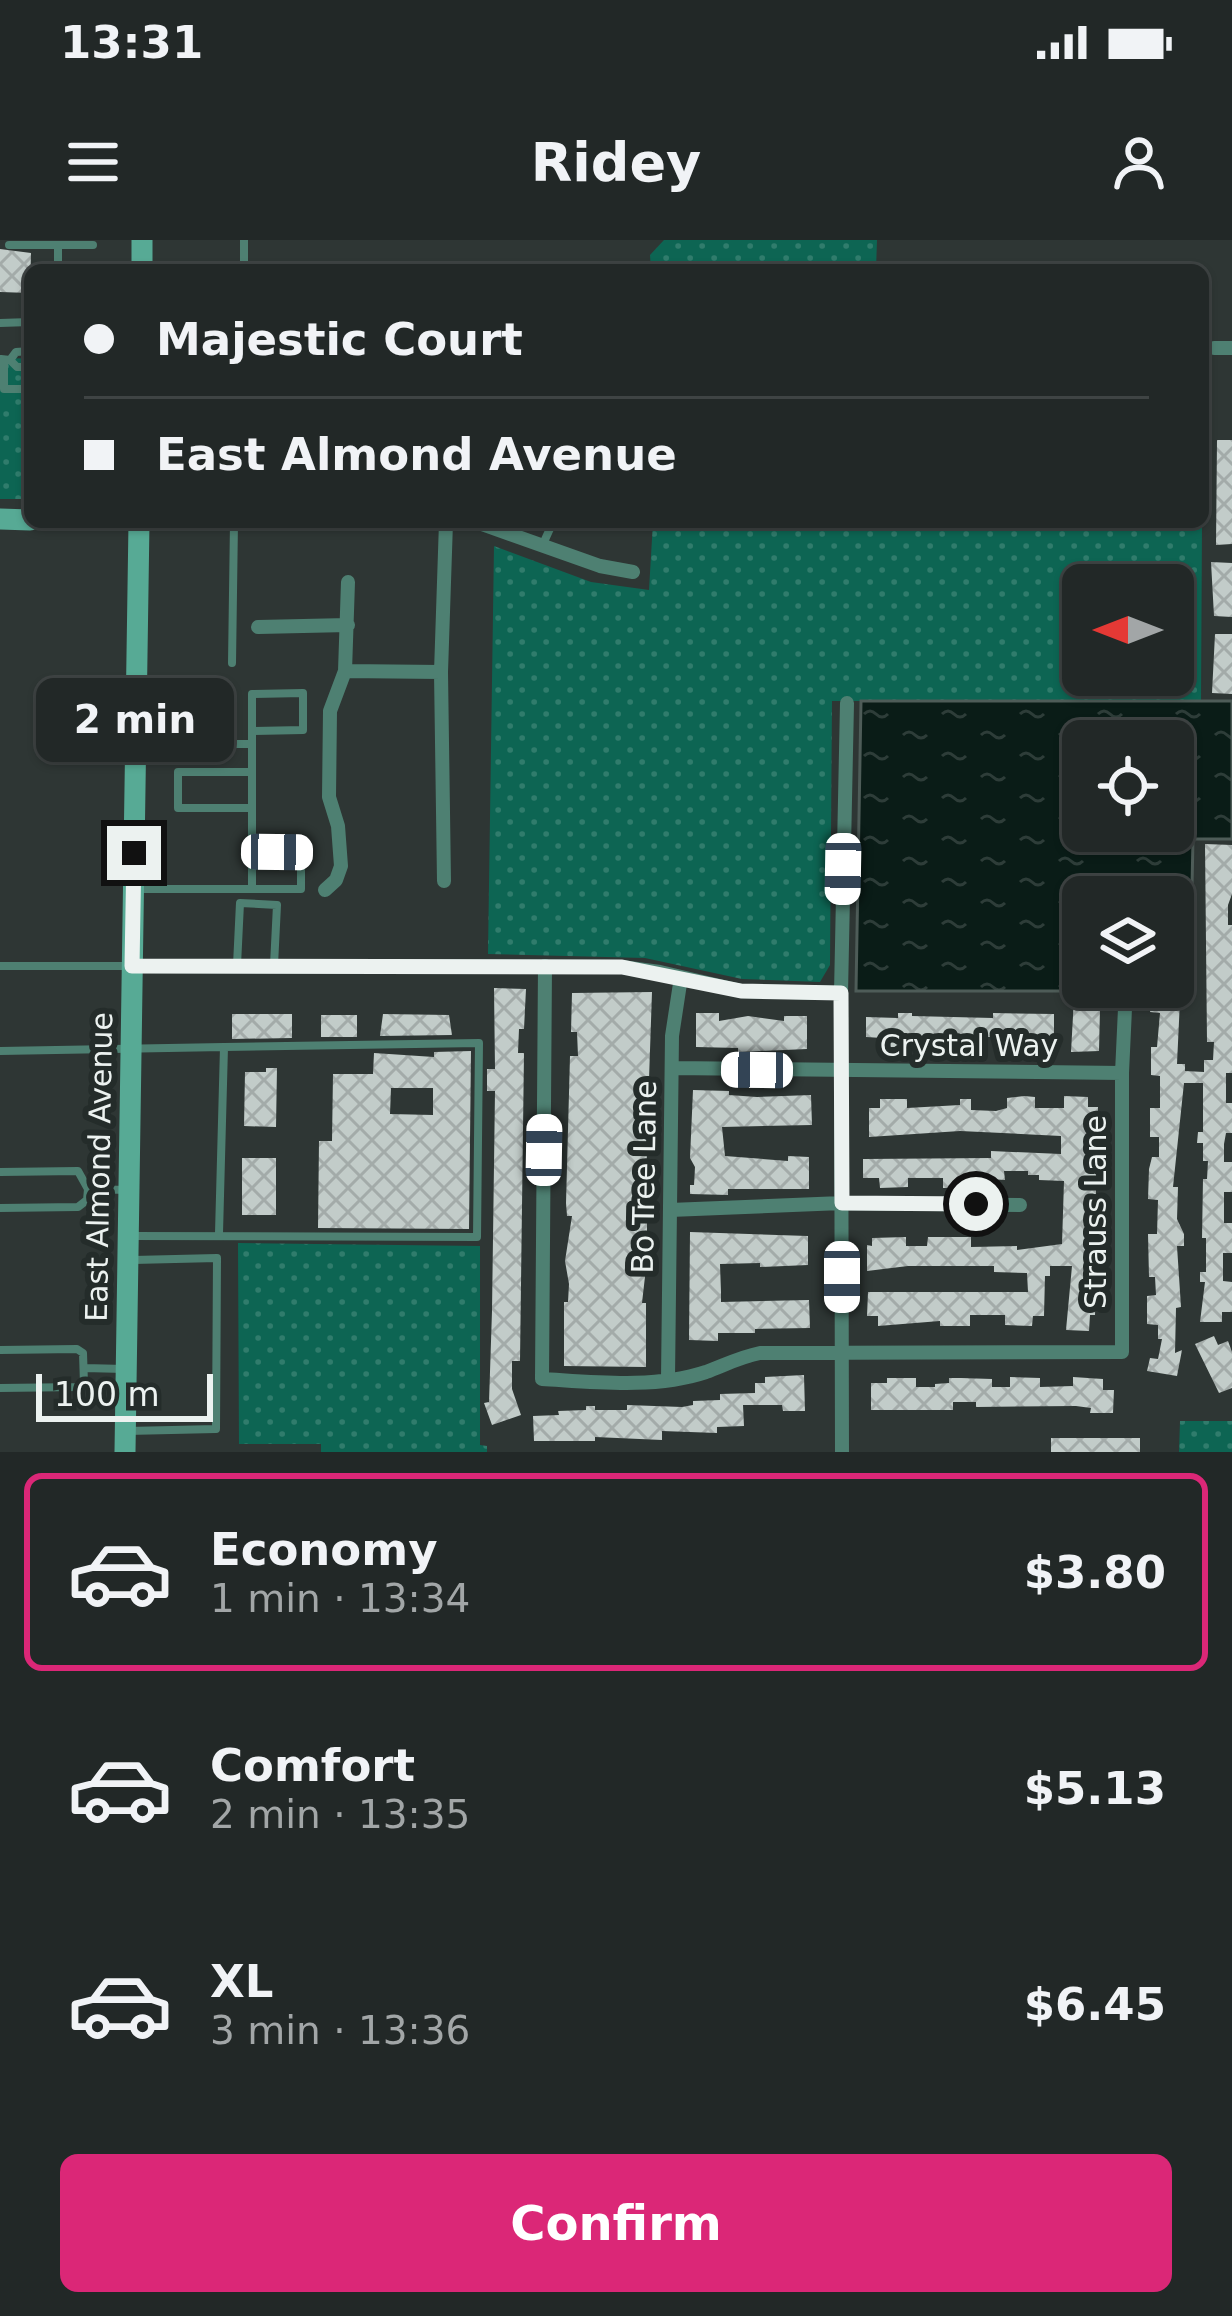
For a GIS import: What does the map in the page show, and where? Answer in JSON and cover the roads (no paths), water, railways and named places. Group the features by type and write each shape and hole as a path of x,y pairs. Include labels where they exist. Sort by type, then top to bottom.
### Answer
{"main road":[{"name":"East Almond Avenue","path":"125,1442 139,528"}],"street":[{"path":"1214,348 1232,348"},
{"path":"444,881 441,672 446,528"},
{"path":"492,528 600,566 633,572"},
{"path":"325,890 336,880 341,866 338,826 329,797 330,711 345,671 347,582"},
{"path":"259,627 348,625"},
{"path":"345,671 441,672"},
{"path":"842,1452 841,993 847,703"},
{"path":"132,966 641,968 741,991 841,993"},
{"path":"545,966 542,1379 604,1383 668,1379 760,1353 842,1350"},
{"name":"Bo Tree Lane","path":"668,1379 672,1068 681,977"},
{"name":"Strauss Lane","path":"842,1350 1121,1352 1125,1008"},
{"name":"Crystal Way","path":"672,1068 1121,1073"},
{"path":"670,1210 842,1203 1020,1205"}],"lane":[{"path":"9,245 93,245"},
{"path":"58,245 58,264"},
{"path":"4,360 4,389 24,389"},
{"path":"232,663 234,528"},
{"path":"542,546 550,528"},
{"path":"252,731 303,730 303,693 252,694 252,731 252,889"},
{"path":"135,744 252,744"},
{"path":"252,772 178,772 178,808 252,808"},
{"path":"133,889 301,889 301,853 252,852"},
{"path":"237,965 240,903 278,905 274,965"},
{"path":"0,966 132,966"},
{"path":"0,1051 481,1045 478,1234 474,1237 128,1236"},
{"path":"219,1233 224,1047"},
{"path":"0,1172 78,1171 88,1189 87,1200 78,1207 0,1208"},
{"path":"88,1189 128,1190"},
{"path":"125,1442 216,1429 217,1258 128,1260"},
{"path":"0,1350 77,1349 83,1353 85,1368 80,1387 0,1388"},
{"path":"85,1368 126,1369"}],"water":[{"path":"861,701 1232,701 1232,839 1194,839 1194,720 1062,720 1062,852 1193,852 1192,876 1062,876 1062,991 856,991"}]}
